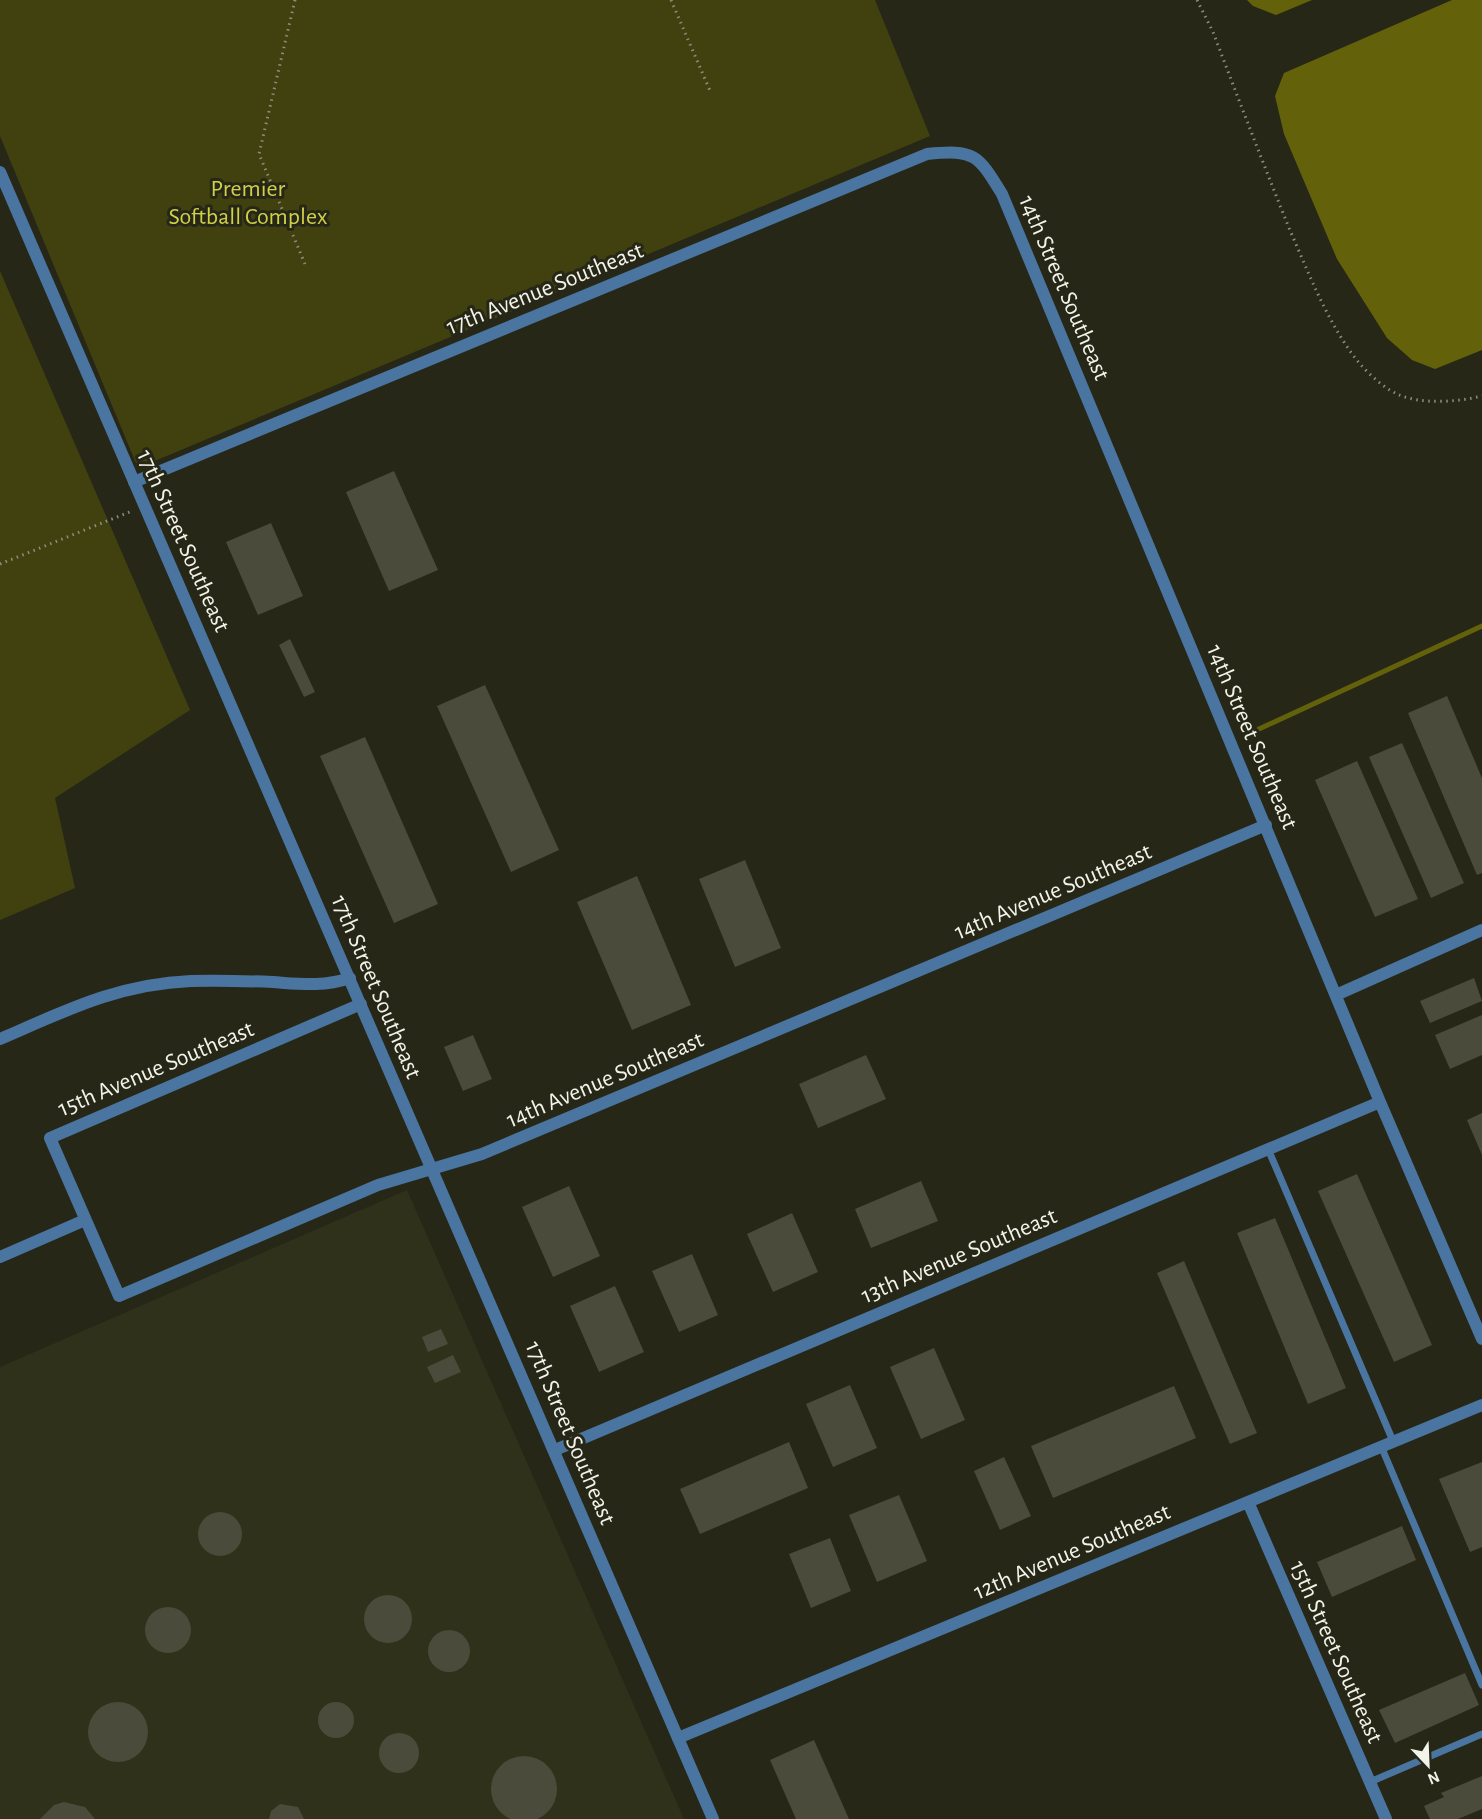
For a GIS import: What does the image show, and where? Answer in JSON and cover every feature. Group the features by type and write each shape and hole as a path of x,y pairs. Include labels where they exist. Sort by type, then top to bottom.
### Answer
{"street":[{"name":"17th Avenue Southeast","path":"134,482 927,154 954,151 974,156"},
{"name":"14th Street Southeast","path":"974,156 987,169 1002,194 1380,1102 1482,1339"},
{"name":"17th Street Southeast","path":"0,172 713,1819"},
{"name":"14th Avenue Southeast","path":"85,1220 119,1296 378,1185 433,1171 493,1150 1266,825"},
{"path":"1336,995 1482,930"},
{"path":"0,1039 97,998 132,988 190,981 311,986 350,978"},
{"name":"15th Avenue Southeast","path":"85,1220 50,1138 361,1004"},
{"name":"13th Avenue Southeast","path":"555,1450 1380,1102"},
{"path":"0,1257 85,1220"},
{"name":"12th Avenue Southeast","path":"678,1738 1482,1405"},
{"name":"15th Street Southeast","path":"1248,1502 1386,1819"}],"lane":[{"path":"1268,1149 1482,1685"},
{"path":"1370,1782 1482,1734"}],"path":[{"path":"295,0 259,154 305,264"},
{"path":"670,0 711,93"},
{"path":"1197,0 1213,32 1303,260 1321,300 1350,352 1383,386 1398,395 1454,401 1482,396"},
{"path":"0,564 144,506"}],"shaded area":[{"path":"1247,0 1312,0 1276,15 1253,6"},
{"path":"1452,0 1482,0 1482,350 1435,369 1412,360 1387,338 1337,259 1284,134 1275,96 1284,73"},
{"path":"407,1190 684,1819 0,1819 0,1367"}],"green space":[{"name":"Premier Softball Complex","path":"0,0 875,0 930,136 138,468 0,136"},
{"path":"0,271 190,710 55,798 75,888 0,920"}],"building":[{"path":"394,471 438,570 389,591 346,492"},
{"path":"271,523 303,596 258,615 226,542"},
{"path":"290,639 315,692 304,697 279,645"},
{"path":"485,685 559,850 511,872 437,706"},
{"path":"1447,696 1482,778 1482,873 1477,875 1408,713"},
{"path":"365,737 438,904 394,923 320,756"},
{"path":"1402,743 1464,883 1431,898 1369,757"},
{"path":"1357,761 1418,899 1375,917 1315,780"},
{"path":"745,860 781,948 735,967 699,879"},
{"path":"637,876 691,1005 632,1030 577,902"},
{"path":"1474,978 1482,1001 1430,1023 1420,1001"},
{"path":"1482,1015 1482,1055 1450,1069 1435,1035"},
{"path":"473,1035 492,1079 463,1091 444,1047"},
{"path":"866,1055 886,1099 818,1128 799,1084"},
{"path":"1482,1113 1482,1155 1467,1120"},
{"path":"1357,1174 1432,1345 1394,1362 1318,1191"},
{"path":"921,1181 938,1221 871,1248 855,1209"},
{"path":"569,1186 600,1256 553,1277 522,1207"},
{"path":"792,1213 818,1272 773,1292 747,1234"},
{"path":"1275,1218 1346,1388 1308,1404 1237,1233"},
{"path":"692,1254 718,1315 679,1332 652,1271"},
{"path":"1184,1261 1257,1433 1230,1444 1157,1273"},
{"path":"615,1286 644,1352 599,1372 570,1306"},
{"path":"441,1329 448,1344 428,1352 422,1337"},
{"path":"934,1348 965,1420 921,1439 890,1367"},
{"path":"453,1355 461,1372 435,1383 427,1367"},
{"path":"850,1385 877,1448 833,1467 806,1404"},
{"path":"1174,1386 1196,1438 1053,1498 1031,1446"},
{"path":"789,1442 808,1488 700,1534 680,1489"},
{"path":"1004,1457 1031,1516 1000,1530 974,1471"},
{"path":"1482,1462 1482,1547 1470,1552 1439,1479"},
{"path":"899,1495 927,1561 877,1582 849,1515"},
{"path":"220,1512 235,1519 242,1534 235,1549 220,1556 205,1549 198,1534 205,1519"},
{"path":"1402,1526 1416,1560 1332,1597 1317,1562"},
{"path":"830,1538 851,1591 811,1608 789,1554"},
{"path":"388,1595 405,1602 412,1619 405,1636 388,1643 371,1636 364,1619 371,1602"},
{"path":"168,1607 184,1614 191,1630 184,1646 168,1653 152,1646 145,1630 152,1614"},
{"path":"449,1630 464,1636 470,1651 464,1666 449,1672 434,1666 428,1651 434,1636"},
{"path":"1465,1673 1479,1705 1395,1743 1379,1710"},
{"path":"118,1702 135,1707 143,1715 148,1732 143,1749 135,1757 118,1762 101,1757 93,1749 88,1732 93,1715 101,1707"},
{"path":"336,1702 349,1707 354,1720 349,1733 336,1738 323,1733 318,1720 323,1707"},
{"path":"399,1733 407,1734 413,1739 418,1745 418,1761 413,1767 407,1772 399,1773 391,1772 385,1767 380,1761 379,1753 380,1745 385,1739 391,1734"},
{"path":"814,1740 849,1819 796,1819 770,1760"},
{"path":"524,1756 537,1759 547,1766 554,1776 557,1789 554,1802 547,1812 537,1819 524,1822 511,1819 501,1812 494,1802 491,1789 494,1776 501,1766 511,1759"},
{"path":"1482,1776 1482,1809 1458,1819 1430,1819 1424,1806 1444,1797 1441,1793"},
{"path":"64,1802 85,1807 95,1819 40,1819 54,1805"},
{"path":"280,1804 298,1807 304,1819 269,1819 271,1811"}],"waterway":[{"path":"1259,729 1482,626"}]}
